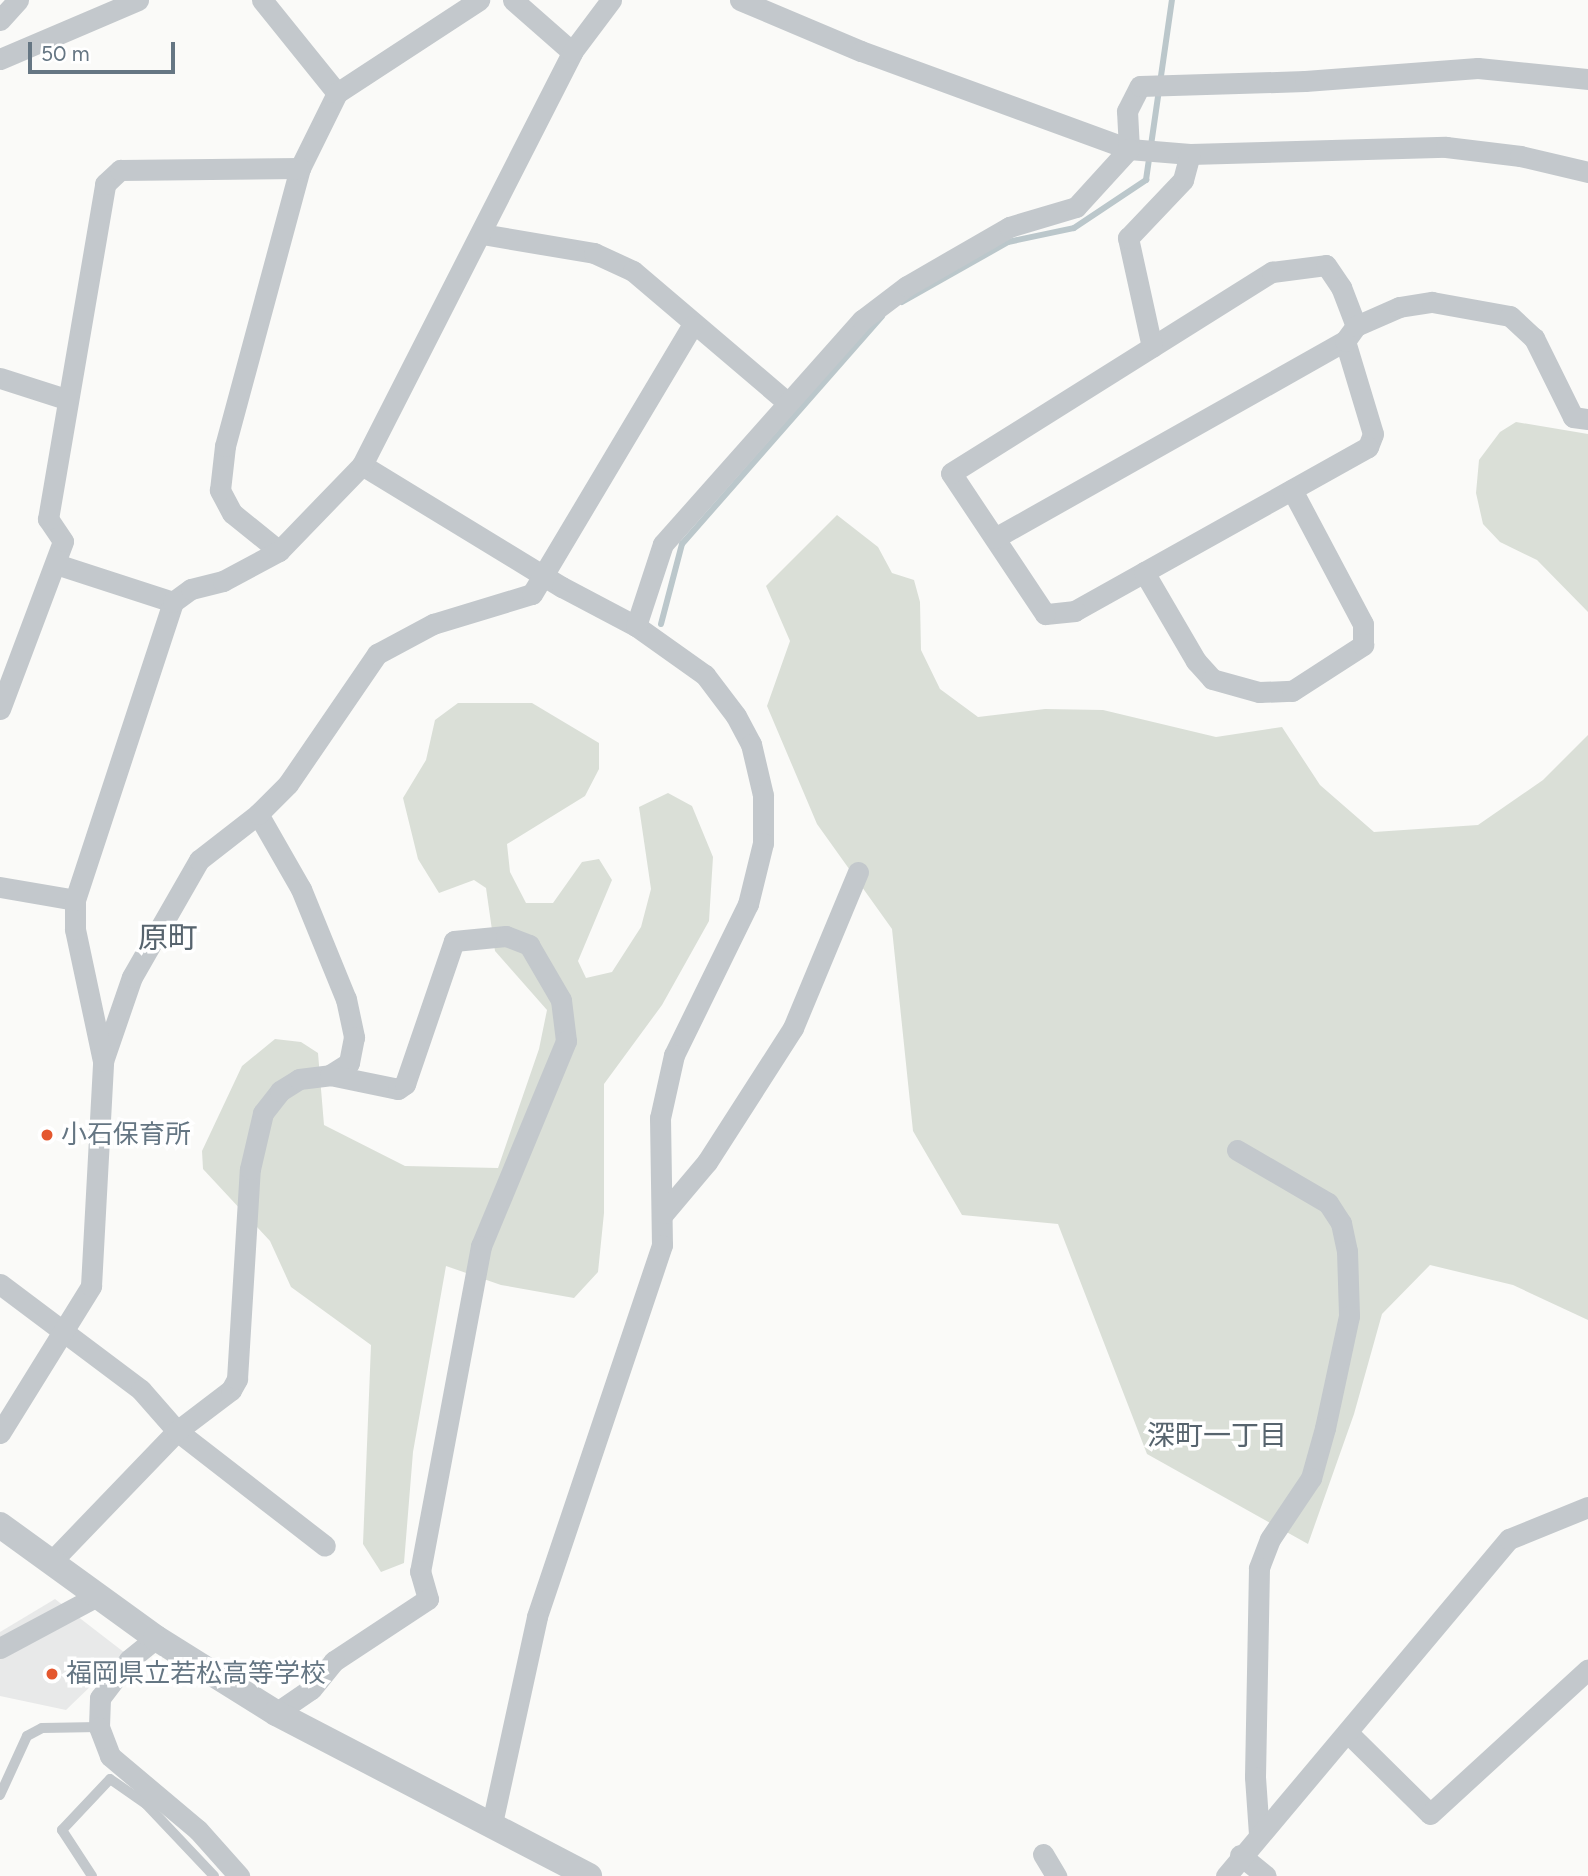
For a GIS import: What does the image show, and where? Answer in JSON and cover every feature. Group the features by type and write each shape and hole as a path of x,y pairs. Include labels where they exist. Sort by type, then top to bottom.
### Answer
{"street":[{"path":"0,20 18,0"},
{"path":"0,59 138,0"},
{"path":"262,0 337,93"},
{"path":"279,551 232,513 220,489 225,446 300,168 337,93 479,0"},
{"path":"513,0 572,51"},
{"path":"0,1433 91,1286 103,1061 75,929 75,900 173,602 191,589 223,581 279,551 362,465 482,234 572,51 611,0"},
{"path":"740,0 861,51 1129,149 1190,154 1446,147 1520,156 1588,173"},
{"path":"635,626 663,544 862,320 895,295 1009,227 1076,206 1129,149 1127,111 1139,86 1304,81 1479,68 1588,79"},
{"path":"1152,347 1128,238 1183,180 1190,154"},
{"path":"0,709 63,541 48,519 104,184 120,170 300,168"},
{"path":"482,234 594,253 632,271 692,326 788,402"},
{"path":"1325,265 1341,287 1373,434 1368,447 1075,611 1045,614 951,472 1152,347 1272,272 1325,265"},
{"path":"995,538 1399,307 1432,302 1510,316 1534,338 1573,417 1588,419"},
{"path":"103,1061 132,977 199,860 258,814 321,739 377,654 433,624 532,594 542,573 692,326"},
{"path":"0,377 66,399"},
{"path":"362,465 635,626 705,675 736,716 751,744 763,795 763,844 748,904 674,1055 660,1118 664,1213 662,1245 537,1617 492,1824"},
{"path":"1144,572 1196,661 1212,679 1259,692 1292,691 1363,645 1363,624 1292,490"},
{"path":"56,564 173,602"},
{"path":"258,814 301,889 346,999 354,1037 349,1063 330,1075"},
{"path":"664,1213 707,1162 793,1028 858,872"},
{"path":"0,887 75,900"},
{"path":"51,1562 177,1431 231,1390 237,1379 250,1169 263,1113 280,1091 299,1079 330,1075 374,1087 398,1090 405,1084 454,941 506,936 529,944 561,1000 566,1041 481,1247 419,1571 428,1599 334,1661 311,1689 276,1713"},
{"path":"1237,1150 1328,1203 1340,1223 1347,1251 1349,1316 1325,1428 1311,1478 1270,1539 1259,1568 1255,1777 1259,1834"},
{"path":"0,1284 63,1335 141,1390 177,1431 325,1546"},
{"path":"1226,1876 1240,1855 1348,1733 1509,1539 1588,1507"},
{"path":"0,1524 95,1597 276,1713 589,1876"},
{"path":"0,1648 95,1597"},
{"path":"156,1638 129,1660 100,1698 99,1727 110,1756 198,1830 239,1876"},
{"path":"1348,1733 1430,1814 1588,1669"},
{"path":"1043,1854 1056,1876"},
{"path":"1240,1855 1266,1876"}],"lane":[{"path":"0,1795 27,1736 42,1728 99,1727"},
{"path":"92,1876 62,1830 110,1779 146,1804 214,1876"}],"shaded area":[{"path":"1516,422 1588,434 1588,612 1537,560 1500,542 1483,524 1476,493 1479,460 1500,432"},
{"path":"837,515 878,547 892,573 914,580 920,602 921,650 940,689 978,717 1045,709 1103,710 1216,737 1282,727 1320,785 1374,832 1478,825 1543,780 1588,735 1588,1320 1513,1285 1430,1265 1382,1314 1354,1414 1308,1544 1147,1454 1058,1224 962,1215 913,1131 892,929 817,824 767,706 790,641 766,586"},
{"path":"458,703 532,703 599,743 599,769 585,796 507,844 510,872 526,903 553,903 582,862 599,859 612,880 578,961 586,978 612,972 641,927 651,889 639,807 668,793 692,806 713,857 709,921 662,1005 604,1084 604,1213 598,1272 574,1298 501,1285 446,1266 413,1452 404,1563 381,1572 363,1544 371,1345 291,1287 270,1241 203,1169 202,1151 242,1066 275,1039 301,1042 318,1053 324,1125 405,1166 498,1168 539,1049 547,1010 495,951 486,888 474,880 439,893 418,859 403,798 426,760 435,720"},
{"name":"福岡県立若松高等学校","path":"55,1599 125,1653 66,1710 0,1696 0,1632"}],"waterway":[{"path":"902,302 1008,242 1074,228 1146,180 1172,0"},
{"path":"661,624 682,544 882,316"}],"place":[{"name":"小石保育所","path":"47,1135"},
{"name":"福岡県立若松高等学校","path":"52,1674"}],"district":[{"name":"原町","path":"168,938"},
{"name":"深町一丁目","path":"1217,1435"}]}
